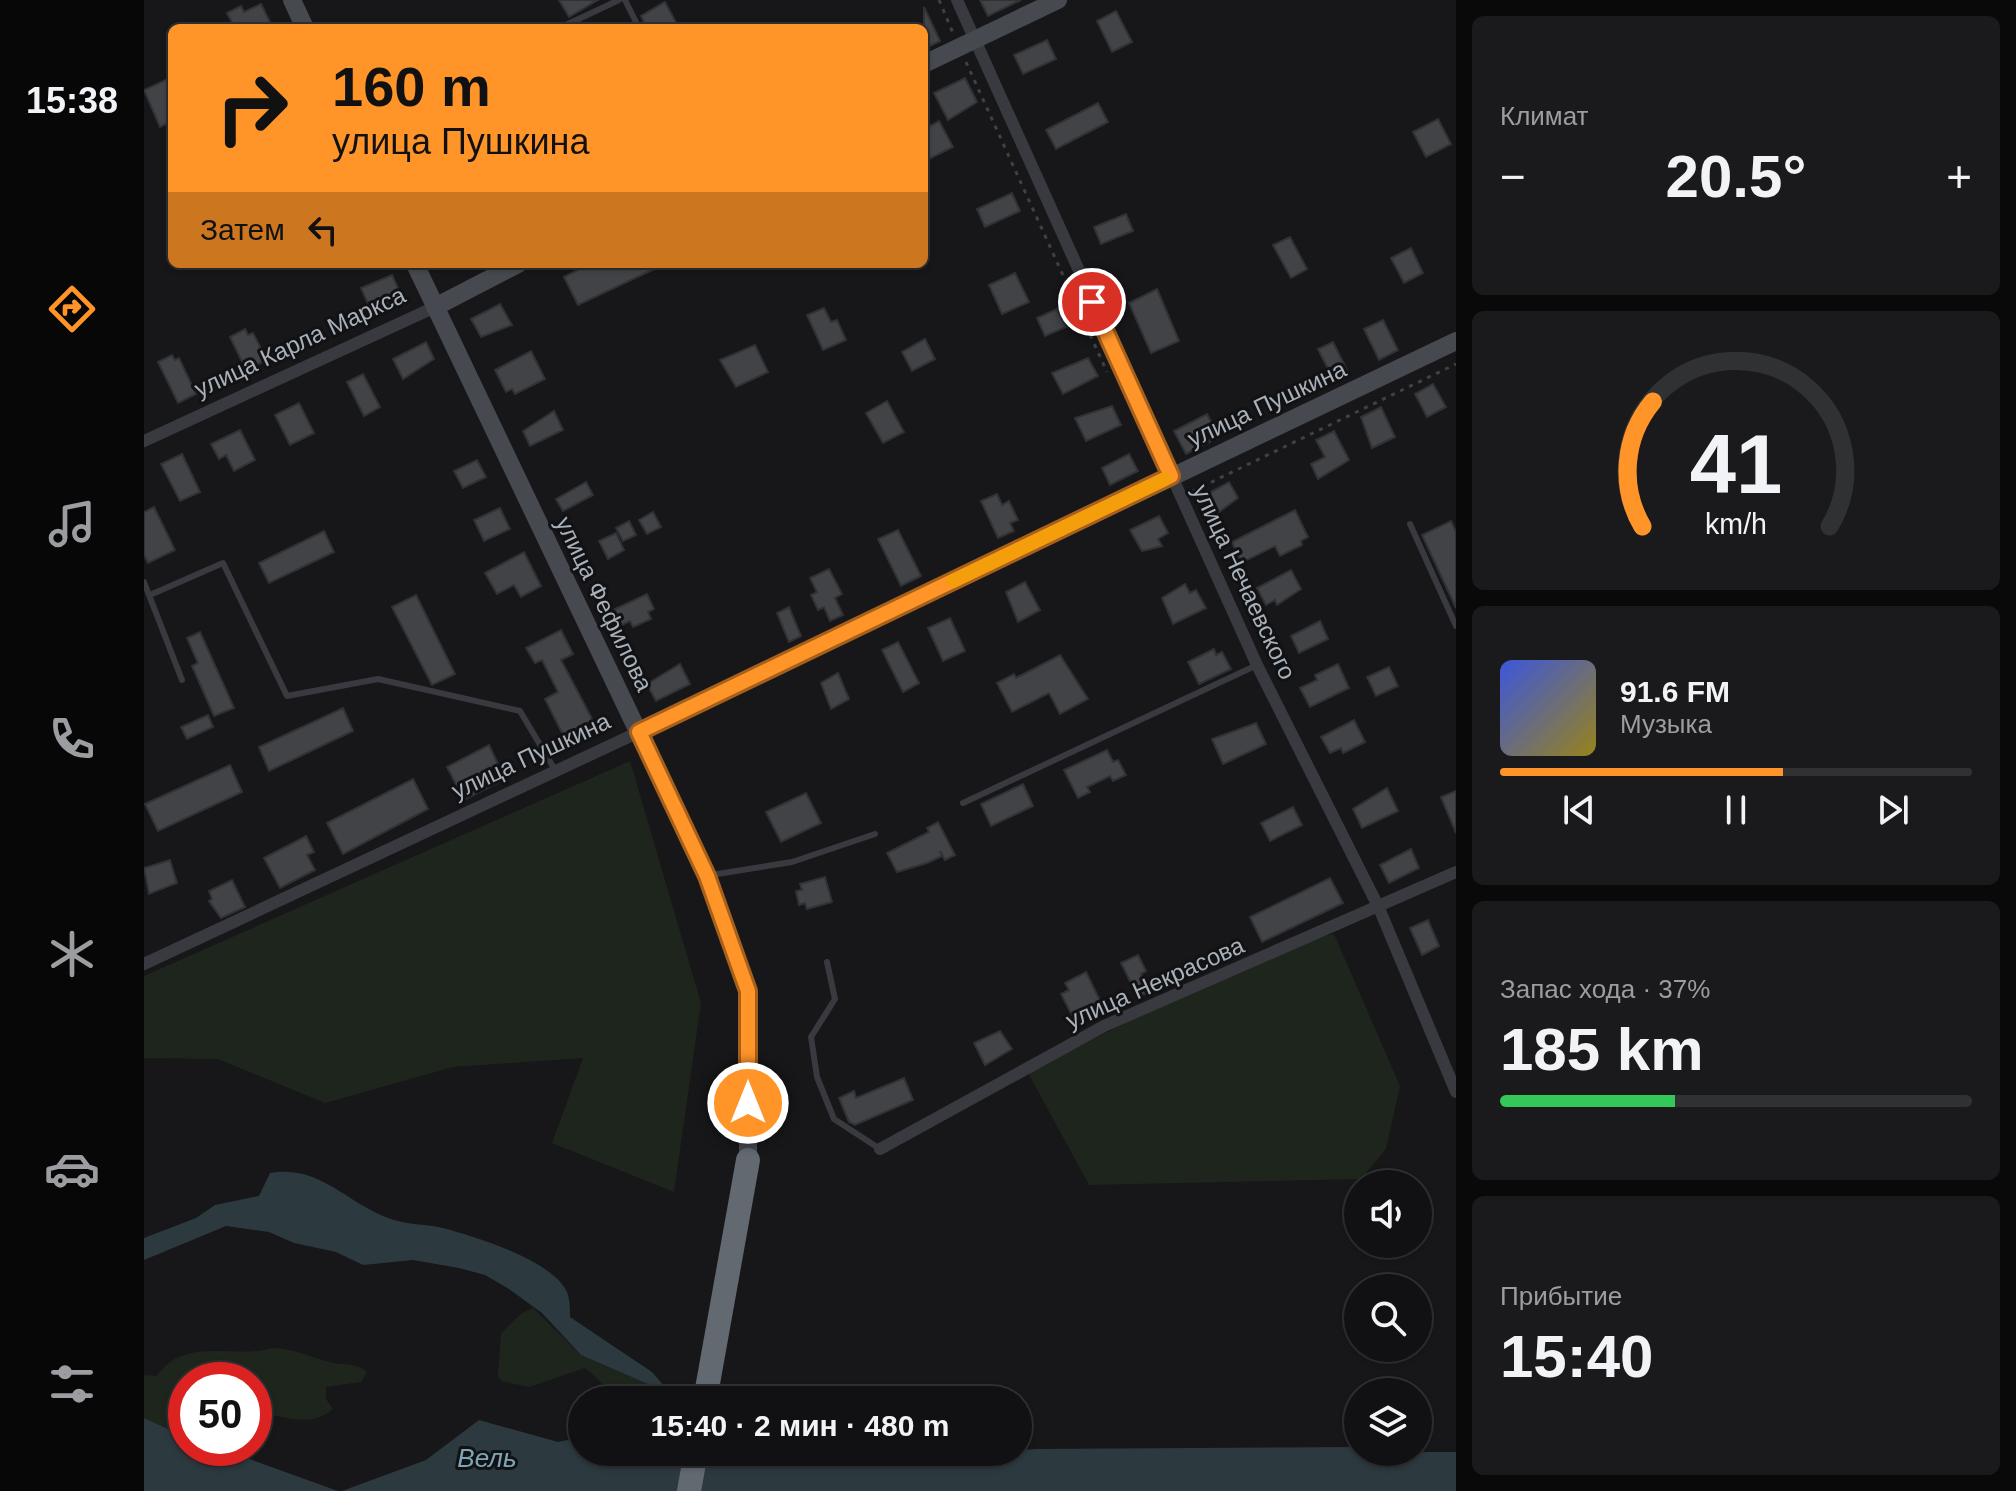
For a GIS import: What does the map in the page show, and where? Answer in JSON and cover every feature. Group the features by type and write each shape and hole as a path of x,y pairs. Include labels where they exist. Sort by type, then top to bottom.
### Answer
{"highway":[{"path":"708,1386 748,1160"},
{"path":"689,1491 693,1466"}],"main road":[{"path":"292,0 303,24"},
{"path":"928,62 1058,0"},
{"name":"улица Фефилова","path":"417,268 707,876 748,991 748,1160"},
{"name":"улица Карла Маркса","path":"435,307 510,268"},
{"name":"улица Пушкина","path":"639,732 1456,341"}],"street":[{"name":"улица Нечаевского","path":"957,0 1257,665 1379,908 1456,1092"},
{"name":"улица Карла Маркса","path":"144,441 435,307"},
{"name":"улица Пушкина","path":"144,964 639,732"},
{"name":"улица Некрасова","path":"880,1149 1104,1026 1456,872"}],"lane":[{"path":"568,24 622,0 637,24"},
{"path":"1410,524 1456,626"},
{"path":"150,595 223,563 287,696 378,679 520,711 555,770"},
{"path":"144,582 182,680"},
{"path":"963,803 1257,665"},
{"path":"707,876 792,862 875,834"},
{"path":"827,962 835,999 811,1037 817,1077 834,1119 880,1149"}],"path":[{"path":"1180,497 1456,364"}],"shaded area":[{"path":"630,761 701,1003 674,1192 552,1143 583,1058 453,1067 325,1103 218,1059 144,1058 144,976"},
{"path":"1334,934 1400,1086 1386,1149 1368,1170 1344,1170 1344,1179 1089,1185 1027,1071 1293,942"},
{"path":"533,1308 581,1355 650,1386 604,1386 585,1368 529,1387 501,1381 498,1376 501,1333 522,1313"},
{"path":"281,1349 354,1365 367,1372 361,1382 326,1387 326,1399 333,1409 305,1420 272,1415 272,1362 171,1362 195,1352"},
{"path":"168,1364 168,1429 144,1418 144,1375 157,1376"}],"water":[{"path":"270,1173 305,1175 394,1220 457,1232 512,1251 559,1280 567,1292 570,1317 652,1372 664,1386 650,1386 581,1355 542,1313 509,1289 485,1275 459,1268 413,1260 363,1265 336,1252 294,1243 269,1232 226,1226 144,1260 144,1238 196,1218 215,1205 259,1196"},
{"path":"144,1418 168,1429 168,1466 269,1466 338,1491 144,1491"},
{"name":"Вель","path":"479,1420 558,1442 568,1440 568,1466 1032,1466 1032,1449 1037,1449 1344,1447 1344,1466 1432,1466 1432,1452 1456,1452 1456,1491 342,1491 426,1460"}],"building":[{"path":"559,0 598,0 569,17"},
{"path":"980,0 1021,0 988,16"},
{"path":"665,2 677,24 645,24 641,16"},
{"path":"261,4 271,24 233,24 227,13 241,6 244,12"},
{"path":"924,7 940,41 928,47 928,24 924,24"},
{"path":"1116,11 1132,42 1112,52 1097,21"},
{"path":"1047,40 1056,59 1023,74 1014,55"},
{"path":"965,78 977,102 948,120 934,93"},
{"path":"168,79 168,123 160,127 144,90"},
{"path":"1098,103 1108,122 1056,149 1046,130"},
{"path":"1438,119 1451,144 1426,157 1413,132"},
{"path":"939,121 953,147 929,159 928,157 928,127"},
{"path":"1012,193 1020,211 985,227 977,209"},
{"path":"1126,214 1133,231 1101,244 1094,227"},
{"path":"1290,237 1307,269 1291,278 1273,245"},
{"path":"1411,248 1423,273 1404,283 1391,258"},
{"path":"581,268 657,268 578,305 564,277"},
{"path":"1015,273 1029,302 1002,314 989,285"},
{"path":"392,275 403,299 372,313 361,288"},
{"path":"1157,289 1179,341 1151,353 1129,303"},
{"path":"500,304 512,325 481,337 471,319"},
{"path":"824,308 831,322 837,320 846,340 823,350 807,315"},
{"path":"1057,309 1066,327 1045,336 1037,318"},
{"path":"1383,320 1398,350 1379,360 1364,329"},
{"path":"245,329 248,335 253,333 267,360 246,370 230,337"},
{"path":"925,339 935,359 912,371 902,352"},
{"path":"426,342 434,359 403,379 393,359"},
{"path":"1333,342 1347,370 1332,377 1318,349"},
{"path":"755,345 768,372 736,387 720,360"},
{"path":"531,351 545,379 515,394 512,389 506,392 495,370"},
{"path":"172,355 175,360 179,358 196,394 178,403 158,362"},
{"path":"1088,358 1098,376 1063,394 1052,373"},
{"path":"363,374 380,407 364,416 347,382"},
{"path":"1433,384 1446,407 1427,417 1415,394"},
{"path":"887,401 904,432 883,443 866,413"},
{"path":"299,403 314,433 290,445 275,415"},
{"path":"1112,406 1121,425 1086,441 1075,418"},
{"path":"1381,407 1395,437 1372,448 1361,417"},
{"path":"554,411 563,430 530,446 523,431"},
{"path":"1207,414 1219,437 1186,454 1174,431"},
{"path":"240,430 255,460 234,471 226,455 219,459 211,444"},
{"path":"1334,431 1349,460 1318,479 1311,464 1325,457 1316,440"},
{"path":"182,454 200,492 180,501 161,464"},
{"path":"1129,454 1138,471 1110,485 1102,468"},
{"path":"477,460 486,477 463,488 454,471"},
{"path":"586,482 593,495 563,511 556,499"},
{"path":"1229,482 1238,498 1219,512 1209,493"},
{"path":"997,494 1002,505 1009,501 1018,520 1010,523 1014,531 998,538 981,501"},
{"path":"154,507 175,550 148,563 144,555 144,512"},
{"path":"500,508 510,529 484,541 474,520"},
{"path":"1295,510 1308,537 1301,541 1302,545 1280,556 1275,546 1241,563 1232,542"},
{"path":"653,512 661,527 647,534 639,520"},
{"path":"1159,516 1168,533 1158,539 1162,546 1142,551 1130,530"},
{"path":"629,521 636,535 623,541 616,528"},
{"path":"1451,521 1456,532 1456,608 1422,535"},
{"path":"898,530 921,576 901,586 878,539"},
{"path":"324,531 334,552 269,583 259,563"},
{"path":"616,533 624,550 608,559 599,541"},
{"path":"524,552 541,586 521,597 514,585 497,594 485,573"},
{"path":"829,569 842,594 835,598 843,615 830,621 824,607 818,610 811,595 817,592 810,578"},
{"path":"1291,570 1301,589 1277,605 1275,600 1266,605 1257,588"},
{"path":"1025,582 1040,610 1018,622 1006,592"},
{"path":"1185,584 1190,593 1196,590 1206,608 1173,624 1162,598"},
{"path":"647,594 654,609 648,612 651,619 633,627 630,621 620,626 613,610"},
{"path":"416,595 455,674 432,685 392,607"},
{"path":"789,607 801,636 789,642 777,613"},
{"path":"950,618 965,651 943,661 928,628"},
{"path":"1320,621 1328,639 1299,653 1291,636"},
{"path":"561,630 573,654 561,660 599,732 569,747 545,699 558,692 542,660 535,663 526,648"},
{"path":"200,632 234,708 214,716 192,666 198,663 187,638"},
{"path":"898,642 919,683 903,692 882,650"},
{"path":"1214,649 1216,655 1222,652 1231,669 1199,684 1188,662"},
{"path":"1060,655 1088,699 1060,714 1049,693 1012,712 997,683 1014,674 1016,678"},
{"path":"680,664 690,684 656,701 647,684"},
{"path":"1338,664 1349,688 1310,707 1300,688 1317,680 1315,675"},
{"path":"1389,667 1398,686 1376,696 1367,677"},
{"path":"838,673 849,699 831,709 821,683"},
{"path":"343,708 353,731 269,771 259,747"},
{"path":"208,715 213,727 187,739 181,727"},
{"path":"1354,720 1365,742 1343,753 1341,748 1330,753 1321,737"},
{"path":"1256,723 1266,744 1223,764 1212,739"},
{"path":"489,745 498,764 491,768 499,782 464,800 447,767"},
{"path":"1107,750 1113,762 1118,760 1126,775 1113,781 1110,776 1087,787 1090,792 1078,798 1064,770"},
{"path":"230,765 242,792 158,831 145,804"},
{"path":"413,779 428,809 343,854 327,823"},
{"path":"1023,784 1033,806 991,826 981,804"},
{"path":"1387,788 1398,811 1362,828 1353,809"},
{"path":"1456,791 1456,833 1441,797"},
{"path":"806,793 821,823 781,842 766,812"},
{"path":"1293,807 1302,825 1270,841 1261,823"},
{"path":"938,822 955,855 945,860 940,851 942,856 897,872 887,853 929,832 927,828"},
{"path":"306,836 314,852 307,855 315,870 280,888 264,858"},
{"path":"1411,849 1419,868 1389,883 1380,865"},
{"path":"170,860 177,883 149,894 144,868"},
{"path":"825,877 832,902 807,909 805,903 799,905 796,891 802,890 800,884"},
{"path":"1330,878 1343,903 1262,942 1250,917"},
{"path":"232,880 245,907 221,918 209,901 212,899 209,891"},
{"path":"1428,920 1439,946 1422,955 1410,928"},
{"path":"1138,955 1146,971 1141,974 1149,992 1138,997 1121,963"},
{"path":"1086,972 1106,1013 1076,1023 1061,994 1069,990 1065,983"},
{"path":"1000,1031 1012,1049 985,1065 974,1043"},
{"path":"904,1078 913,1100 855,1125 849,1122 839,1098 854,1091 856,1098"}],"slow traffic":[{"path":"953,581 1165,479"}],"route":[{"path":"748,1103 748,991 707,876 639,732 1171,476 1092,302"}]}
